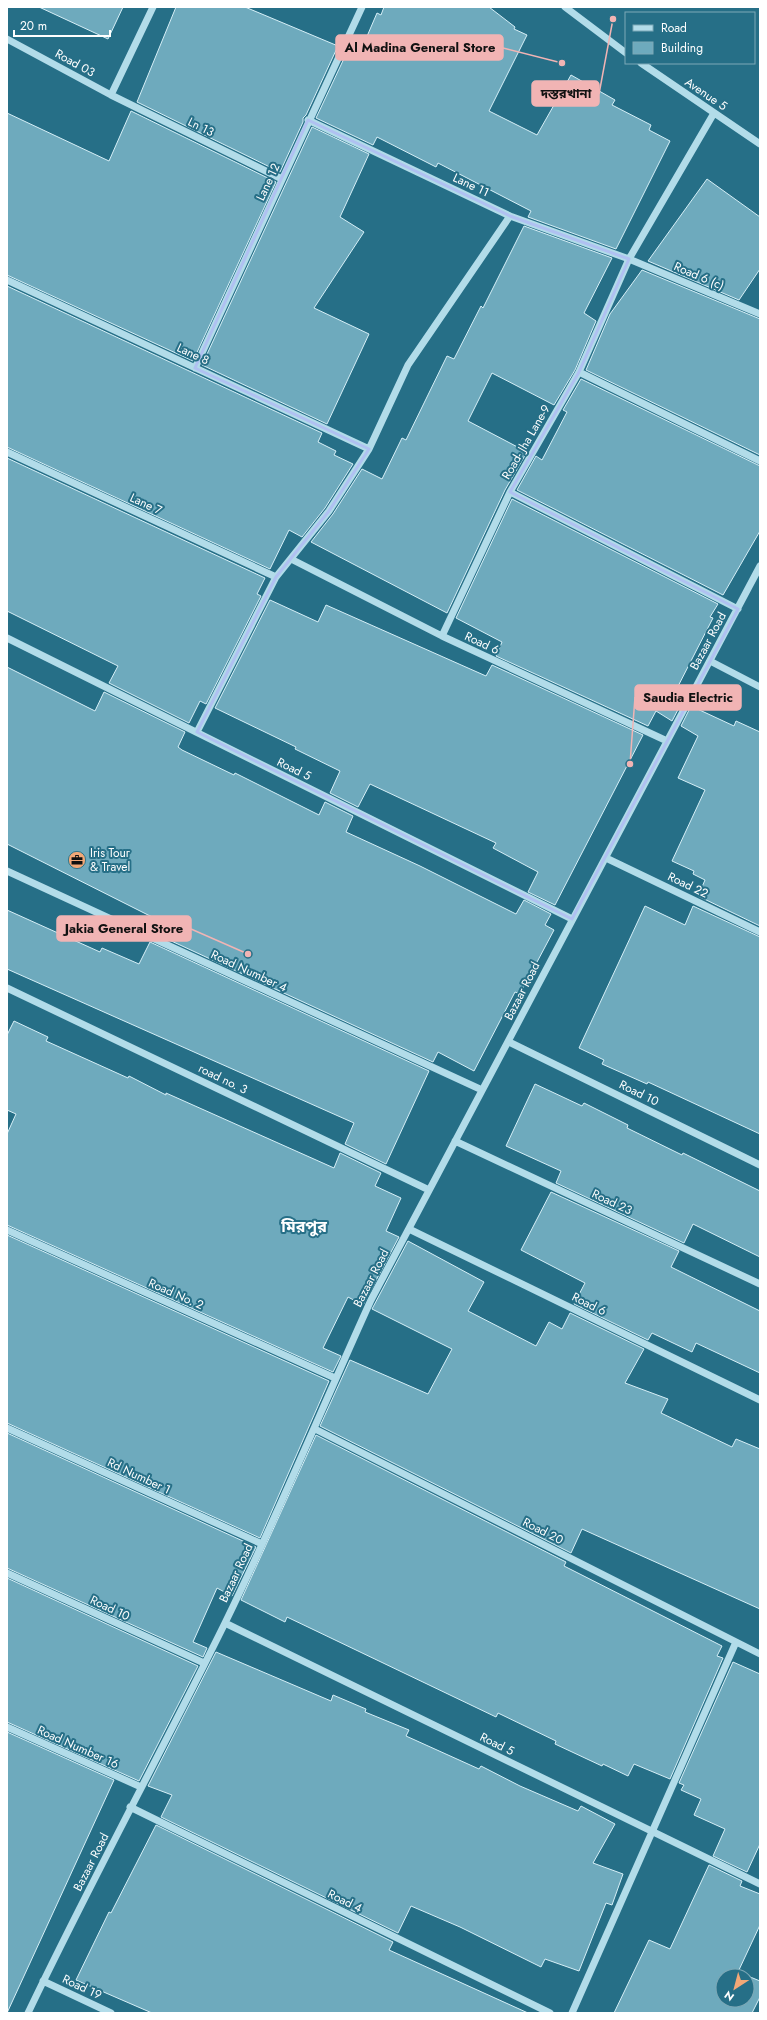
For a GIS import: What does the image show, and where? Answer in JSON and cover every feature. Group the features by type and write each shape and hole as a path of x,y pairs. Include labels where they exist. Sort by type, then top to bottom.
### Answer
{"street":[{"path":"111,95 153,7"},
{"name":"Lane 12","path":"195,368 308,120 362,7"},
{"path":"565,7 625,52"},
{"name":"Road 03","path":"7,39 111,95"},
{"name":"Avenue 5","path":"642,64 760,144"},
{"name":"Ln 13","path":"111,95 282,179"},
{"name":"Road- Jha Lane-9","path":"442,636 510,492 579,372 629,259 714,113"},
{"name":"Lane 11","path":"308,120 510,216 629,259"},
{"path":"197,732 276,577 329,511 369,449 408,365 510,216"},
{"name":"Road 6 (c)","path":"629,259 760,314"},
{"name":"Lane 8","path":"7,280 369,449"},
{"path":"579,372 760,461"},
{"name":"Lane 7","path":"7,452 276,577"},
{"path":"510,492 738,609"},
{"name":"Road 6","path":"290,558 442,636 667,741"},
{"name":"Bazaar Road","path":"28,2013 130,1807 225,1623 315,1429 371,1300 760,566"},
{"name":"Road 5","path":"7,638 572,919"},
{"path":"710,661 760,688"},
{"name":"Road 22","path":"606,858 760,932"},
{"name":"Road Number 4","path":"7,871 482,1090"},
{"name":"road no. 3","path":"7,988 429,1190"},
{"name":"Road 10","path":"508,1042 760,1165"},
{"name":"Road 23","path":"455,1141 760,1284"},
{"name":"Road 6","path":"409,1229 760,1400"},
{"name":"Road No. 2","path":"7,1230 336,1378"},
{"name":"Rd Number 1","path":"7,1428 262,1544"},
{"name":"Road 20","path":"315,1429 760,1654"},
{"name":"Road 10","path":"7,1573 204,1663"},
{"name":"Road 5","path":"225,1623 760,1884"},
{"path":"572,2013 736,1642"},
{"name":"Road Number 16","path":"7,1727 141,1787"},
{"name":"Road 4","path":"130,1807 550,2013"},
{"name":"Road 19","path":"43,1981 111,2013"}],"highlighted area":[{"path":"308,120 510,216 629,259 579,372 510,492 738,609 572,919 197,732 276,577 329,511 369,449 195,368"}],"building":[{"path":"39,7 123,7 108,39"},
{"path":"176,7 245,7 338,46 306,115 303,118 303,122 280,172 137,102"},
{"path":"384,7 489,7 515,27 514,29 527,35 489,111 537,135 571,75 615,100 612,105 651,125 649,130 670,141 616,249 528,217 531,211 438,163 436,167 377,137 373,145 316,118 348,50 359,55 377,13 381,15"},
{"path":"131,111 276,182 193,361 7,275 7,113 109,161"},
{"path":"312,127 369,154 340,217 364,232 314,308 369,334 327,424 202,365"},
{"path":"707,179 760,217 760,269 739,300 648,261"},
{"path":"524,226 612,258 584,313 596,321 575,370 554,405 492,373 468,421 527,452 505,490 447,613 311,542 333,514 362,469 382,479 402,438 406,440 447,356 454,359 481,306 483,308"},
{"path":"642,270 760,319 760,455 586,370 610,314"},
{"path":"7,286 322,433 318,442 336,451 334,455 353,464 325,508 302,537 289,530 270,569 7,447"},
{"path":"581,379 760,466 760,531 723,595 517,490 536,456 542,460 567,412 563,410"},
{"path":"7,458 265,578 257,594 261,596 206,704 200,701 189,723 109,683 118,666 7,611"},
{"path":"512,499 718,604 710,617 713,618 672,698 682,702 672,721 656,711 648,726 496,656 502,642 456,618"},
{"path":"270,600 318,622 326,605 486,676 492,665 643,735 555,905 528,892 538,872 493,848 496,843 370,784 358,807 330,793 340,771 295,749 296,747 215,708"},
{"path":"7,667 95,711 104,692 185,732 178,747 182,750 234,775 235,773 319,815 325,802 353,816 346,832 420,866 516,914 524,900 551,914 545,925 554,930 520,994 515,992 474,1071 438,1052 433,1062 154,933 160,921 7,844"},
{"path":"691,706 734,726 736,721 760,732 760,926 698,896 705,880 693,874 694,871 672,861 705,790 678,778 698,736 681,726"},
{"path":"645,906 685,925 693,906 760,937 760,1134 648,1082 647,1084 602,1064 604,1060 579,1048"},
{"path":"7,910 100,952 102,948 139,964 150,942 429,1071 386,1164 345,1144 354,1123 7,969"},
{"path":"14,1021 48,1037 46,1041 128,1078 129,1076 166,1095 166,1093 334,1168 340,1153 381,1173 375,1186 401,1198 386,1231 399,1237 363,1305 348,1297 323,1348 341,1356 333,1372 7,1225 7,1134 16,1114 7,1110 7,1035"},
{"path":"535,1084 582,1106 584,1103 628,1125 627,1128 682,1155 683,1153 760,1191 760,1257 693,1224 684,1243 556,1183 561,1171 506,1146"},
{"path":"551,1192 679,1251 671,1267 760,1311 760,1373 696,1343 692,1352 652,1333 648,1340 574,1304 585,1283 521,1250"},
{"path":"7,1235 329,1381 260,1538 7,1423"},
{"path":"408,1241 484,1282 468,1311 536,1346 549,1322 562,1329 570,1313 644,1349 625,1383 668,1399 661,1413 732,1447 736,1439 760,1449 760,1609 582,1529 571,1553 320,1426 350,1360 428,1394 452,1349 372,1309"},
{"path":"7,1433 256,1547 232,1596 217,1588 193,1642 207,1648 203,1657 7,1568"},
{"path":"316,1435 566,1562 564,1566 722,1646 717,1656 723,1658 670,1779 634,1764 628,1776 603,1764 602,1766 555,1744 556,1741 498,1713 496,1717 287,1617 285,1622 241,1600"},
{"path":"7,1578 198,1666 139,1781 7,1722"},
{"path":"216,1652 331,1701 333,1695 366,1709 365,1712 409,1730 406,1736 479,1769 481,1766 520,1786 578,1811 581,1806 615,1824 593,1863 623,1874 612,1905 606,1903 579,1971 545,1959 541,1967 460,1927 411,1906 398,1933 161,1817 172,1795 148,1786"},
{"path":"733,1662 760,1674 760,1844 747,1872 713,1856 725,1829 694,1815 701,1799 681,1790 684,1785 679,1783"},
{"path":"7,1732 114,1780 7,2013"},
{"path":"156,1825 393,1942 389,1950 528,2013 152,2013 76,1980 109,1912 111,1913"},
{"path":"709,1865 742,1881 740,1886 760,1894 760,1925 740,1968 715,1968 715,2008 754,2008 752,2013 614,2013 649,1940 670,1949"},
{"path":"755,1979 760,1981 760,1997 755,2007"}],"place":[{"name":"দস্তরখানা","path":"613,19"},
{"name":"Al Madina General Store","path":"562,63"},
{"name":"Saudia Electric","path":"630,764"},
{"name":"Iris Tour & Travel","path":"77,860"},
{"name":"Jakia General Store","path":"248,954"}],"district":[{"name":"মিরপুর","path":"304,1226"}]}
